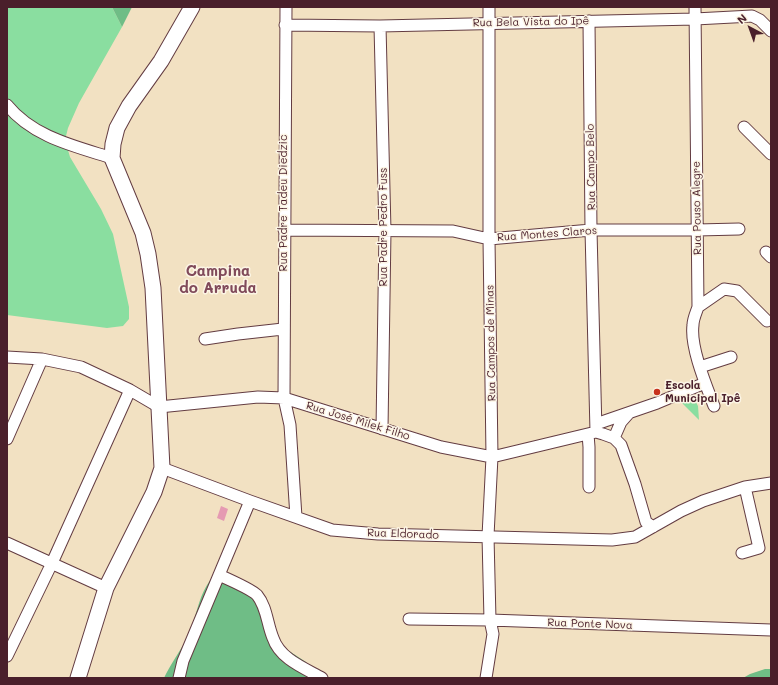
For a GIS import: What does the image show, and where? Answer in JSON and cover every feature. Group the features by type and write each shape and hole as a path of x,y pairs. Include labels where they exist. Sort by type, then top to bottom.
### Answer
{"main road":[{"path":"78,678 106,588 154,492 162,468 153,288 148,254 143,233 112,158 113,144 117,128 129,106 161,61 192,7"}],"street":[{"name":"Rua Padre Tadeu Diedzic","path":"286,7 284,398 290,425 296,517"},
{"name":"Rua Campos de Minas","path":"486,678 493,634 490,620 488,536 492,456 489,239 489,7"},
{"name":"Rua Pouso Alegre","path":"695,7 698,307 693,324 693,340 705,383 714,406"},
{"name":"Rua Bela Vista do Ipê","path":"285,25 380,26 589,22 752,16 760,20 771,31"},
{"name":"Rua Campo Belo","path":"589,22 593,430 589,447 589,487"},
{"name":"Rua Padre Pedro Fuss","path":"380,26 385,231 382,429"},
{"path":"7,105 29,126 50,137 112,158"},
{"path":"744,127 771,154"},
{"name":"Rua Montes Claros","path":"284,230 454,231 489,239 591,230 739,229"},
{"path":"698,307 724,289 737,291 768,321"},
{"path":"205,339 284,329"},
{"path":"7,357 42,359 81,368 130,390 159,407"},
{"path":"700,367 731,357"},
{"path":"7,439 42,359"},
{"name":"Rua José Milek Filho","path":"159,407 258,397 284,398 441,447 492,456 593,430 629,413 705,383"},
{"path":"7,656 52,563 130,390"},
{"path":"614,438 621,422 629,413"},
{"path":"593,430 614,438 621,445 635,484 646,522 653,527 681,511 703,501 745,487 771,483"},
{"name":"Rua Eldorado","path":"162,468 332,530 378,534 612,540 635,537 653,527"},
{"path":"742,553 759,548 745,487"},
{"path":"179,678 183,661 250,501"},
{"path":"7,543 106,588"},
{"path":"219,575 256,593 263,603 273,640 280,650 290,660 322,678"},
{"name":"Rua Ponte Nova","path":"409,619 490,620 771,630"}],"green space":[{"path":"7,7 112,7 122,27 79,103 68,128 65,140 70,157 101,209 113,234 129,307 129,319 123,326 107,328 7,315"},
{"path":"112,7 132,7 122,27"},
{"path":"693,397 698,406 699,420 682,403"},
{"path":"212,578 228,582 256,595 278,641 286,649 306,662 316,678 164,678 190,632 203,592"},
{"path":"765,669 771,669 771,678 743,678 750,674"}],"building":[{"path":"221,506 228,509 224,521 217,518"}],"place":[{"name":"Escola Municipal Ipê","path":"657,392"}],"district":[{"name":"Campina do Arruda","path":"218,280"}]}
